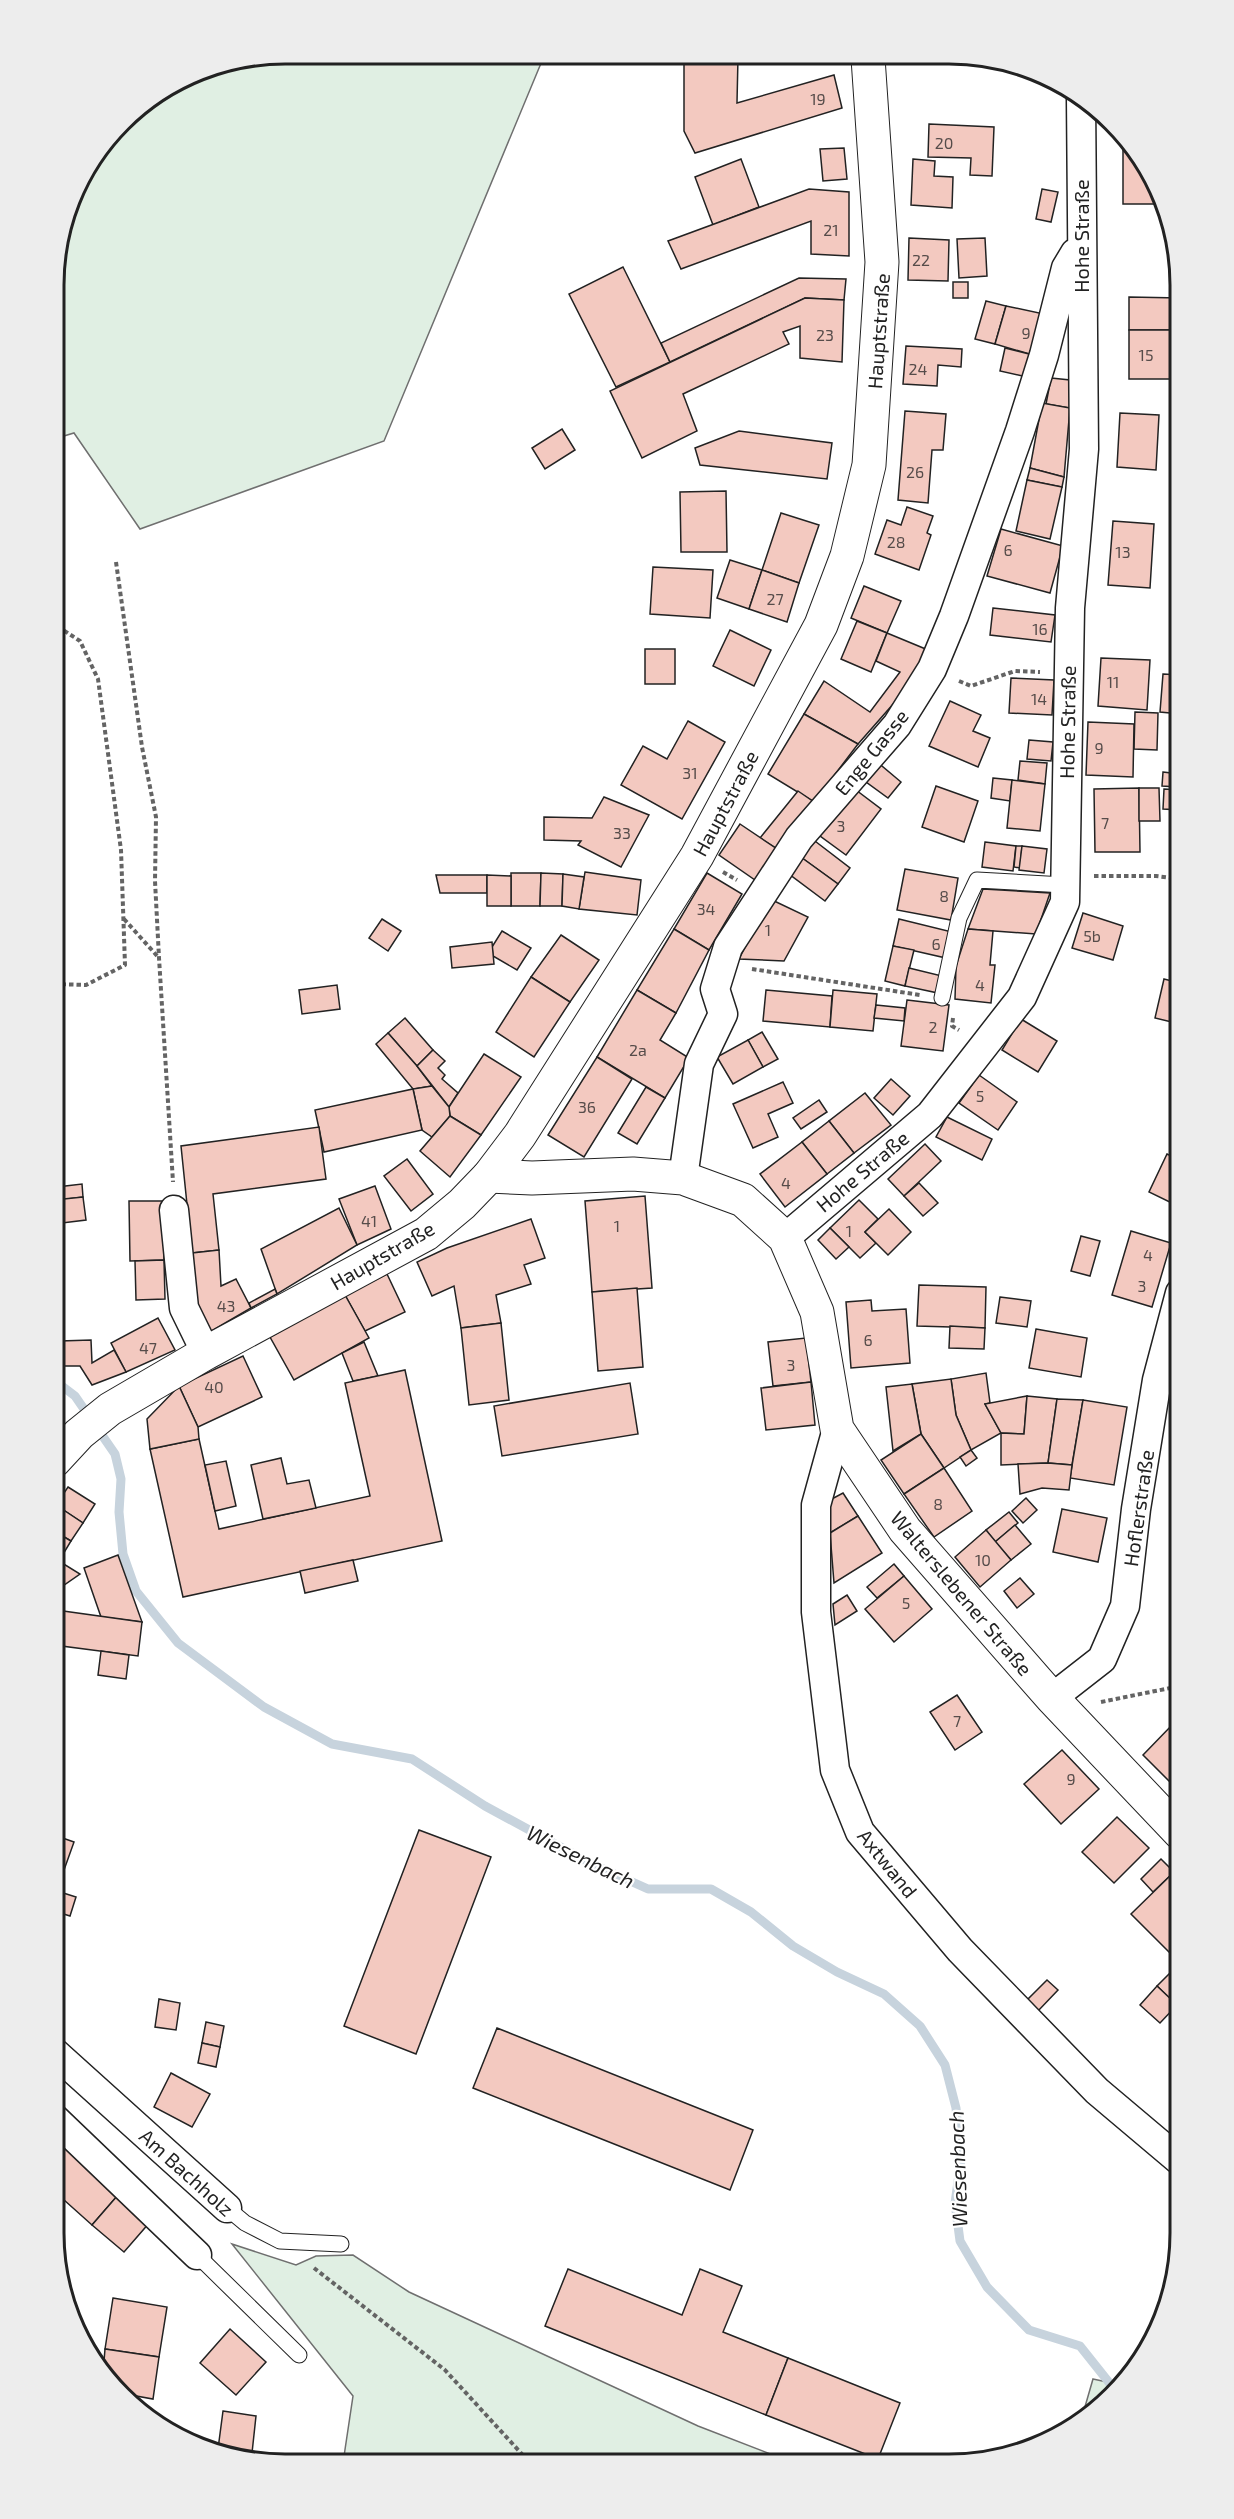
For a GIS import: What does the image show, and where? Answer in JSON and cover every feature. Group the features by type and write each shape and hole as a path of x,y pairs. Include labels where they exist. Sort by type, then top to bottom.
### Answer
{"street":[{"name":"Hauptstraße","path":"64,1450 82,1430 110,1409 206,1353 426,1234 462,1204 489,1176 520,1135 697,856 821,625 847,556 869,465 882,262 868,64"},
{"name":"Hohe Straße","path":"785,1238 930,1115 1022,997 1065,902 1070,608 1084,449 1081,109"},
{"name":"Enge Gasse","path":"682,1178 699,1064 723,1014 714,989 728,946 760,894 799,838 897,725 932,669 954,616 1020,431 1044,355 1066,268 1081,244"},
{"name":"Walterslebener Straße","path":"489,1176 532,1178 633,1174 682,1178 743,1200 785,1238 817,1312 837,1429 905,1530 1061,1691 1170,1821"},
{"path":"174,1210 184,1308 206,1353"},
{"name":"Hoflerstraße","path":"1061,1691 1102,1659 1125,1606 1136,1509 1157,1380 1170,1331"},
{"name":"Axtwand","path":"837,1429 816,1505 816,1612 835,1770 860,1832 960,1950 1097,2091 1170,2153"},
{"name":"Am Bachholz","path":"64,2061 227,2208"},
{"path":"64,2128 197,2255"}],"lane":[{"path":"942,998 959,918 977,880 1065,885"},
{"name":"Am Bachholz","path":"227,2208 245,2223 280,2241 341,2244"},
{"path":"197,2255 299,2355"}],"path":[{"path":"116,562 142,747 156,817 155,881 174,1210"},
{"path":"64,631 80,641 98,679 121,850 125,965 86,985 64,984"},
{"path":"932,669 971,686 1015,671 1068,674"},
{"path":"697,856 760,894"},
{"path":"1065,885 1090,876 1170,878"},
{"path":"123,919 159,958"},
{"path":"722,965 942,998 955,1006 952,1026 981,1047"},
{"path":"1061,1691 1091,1704 1170,1688"},
{"path":"280,2241 445,2370 522,2454"}],"green space":[{"path":"541,64 384,441 140,529 74,433 64,436 64,286 66,257 72,228 87,188 110,151 129,129 151,110 201,81 257,66"},
{"path":"232,2244 296,2265 316,2256 353,2255 409,2292 698,2426 771,2454 344,2454 353,2396"},
{"path":"1093,2379 1111,2383 1105,2390 1085,2408"}],"building":[{"path":"684,64 738,64 737,103 834,75 842,108 695,153 684,131"},
{"path":"929,124 994,127 992,176 970,175 971,158 928,157"},
{"path":"844,148 847,179 823,181 820,149"},
{"path":"1123,150 1140,175 1154,204 1123,204"},
{"path":"741,159 759,207 713,225 695,177"},
{"path":"913,159 935,161 934,176 953,177 952,208 911,205"},
{"path":"809,189 849,192 849,256 811,254 811,221 681,269 668,241"},
{"path":"1042,189 1058,192 1051,222 1036,219"},
{"path":"909,238 949,240 948,281 908,280"},
{"path":"985,238 987,276 959,278 957,239"},
{"path":"623,267 670,362 616,387 569,294"},
{"path":"799,278 846,279 844,300 805,298 670,362 661,343"},
{"path":"953,282 968,282 968,298 953,298"},
{"path":"1129,297 1170,298 1170,330 1129,330"},
{"path":"805,298 844,300 842,362 800,358 800,326 783,332 789,344 683,394 697,431 642,458 610,391"},
{"path":"986,301 1006,306 995,344 975,339"},
{"path":"1006,306 1044,314 1033,355 995,344"},
{"path":"1129,330 1170,330 1170,379 1129,379"},
{"path":"906,346 962,349 961,367 938,365 937,386 903,384"},
{"path":"1005,348 1033,355 1027,377 1000,371"},
{"path":"1051,378 1070,380 1070,408 1046,404"},
{"path":"1042,403 1070,408 1064,477 1030,468"},
{"path":"905,411 946,414 943,450 932,450 928,503 898,500"},
{"path":"1120,413 1159,415 1156,470 1117,467"},
{"path":"562,429 575,450 545,469 532,448"},
{"path":"739,431 832,443 827,479 700,465 695,448"},
{"path":"1030,468 1064,477 1062,487 1027,480"},
{"path":"1027,480 1062,487 1050,539 1016,531"},
{"path":"726,491 727,552 681,552 680,492"},
{"path":"907,507 933,516 927,533 931,535 919,570 875,554 887,520 901,525"},
{"path":"781,513 819,525 799,583 762,570"},
{"path":"1113,521 1154,524 1150,588 1108,585"},
{"path":"1001,529 1063,546 1050,593 987,576"},
{"path":"730,560 762,570 749,609 717,598"},
{"path":"653,567 713,570 710,618 650,614"},
{"path":"762,570 799,583 787,622 749,609"},
{"path":"864,586 901,601 887,633 851,618"},
{"path":"993,608 1055,615 1051,642 990,635"},
{"path":"857,621 887,633 871,672 841,659"},
{"path":"730,630 771,650 754,686 713,666"},
{"path":"887,633 928,650 916,678 858,744 804,714 824,681 870,712 900,672 876,661"},
{"path":"645,649 675,649 675,684 645,684"},
{"path":"1101,658 1150,660 1147,710 1098,706"},
{"path":"1163,674 1170,674 1170,713 1160,712"},
{"path":"1011,678 1054,680 1052,715 1009,713"},
{"path":"950,701 981,715 973,731 990,738 978,767 929,746"},
{"path":"1135,712 1158,713 1157,750 1134,749"},
{"path":"804,714 858,744 814,802 768,774"},
{"path":"688,721 725,742 682,819 621,785 643,746 667,759"},
{"path":"1088,722 1134,724 1133,777 1086,775"},
{"path":"1029,740 1053,742 1051,761 1027,759"},
{"path":"876,761 901,782 888,798 862,779"},
{"path":"1020,761 1047,763 1045,784 1018,780"},
{"path":"1163,772 1170,773 1170,786 1162,786"},
{"path":"993,778 1012,780 1010,801 991,798"},
{"path":"1012,780 1045,784 1040,831 1007,828"},
{"path":"936,786 978,801 964,842 922,827"},
{"path":"852,787 881,809 846,855 816,833"},
{"path":"1139,788 1140,852 1095,852 1094,789"},
{"path":"1139,788 1159,788 1160,821 1139,821"},
{"path":"1164,789 1170,789 1170,809 1163,809"},
{"path":"798,791 814,802 777,849 760,838"},
{"path":"604,797 649,815 621,867 578,845 581,841 544,840 544,817 592,818"},
{"path":"740,824 777,849 755,880 719,855"},
{"path":"811,838 850,868 838,884 798,855"},
{"path":"985,842 1016,846 1013,871 982,867"},
{"path":"1016,846 1022,846 1020,868 1014,867"},
{"path":"1022,846 1047,849 1044,873 1019,870"},
{"path":"798,855 838,884 825,901 785,871"},
{"path":"905,869 958,878 951,920 897,910"},
{"path":"585,872 641,880 637,915 579,909"},
{"path":"511,873 541,873 540,906 511,906"},
{"path":"541,873 563,874 562,906 540,906"},
{"path":"707,873 742,894 709,950 674,929"},
{"path":"563,874 584,877 579,909 562,906"},
{"path":"436,875 487,875 487,893 440,893"},
{"path":"487,875 511,876 511,906 487,906"},
{"path":"983,889 1050,893 1036,934 968,929"},
{"path":"770,899 808,917 784,961 739,959"},
{"path":"1083,913 1123,926 1113,960 1072,948"},
{"path":"382,919 401,931 388,951 369,938"},
{"path":"899,919 952,932 946,958 893,946"},
{"path":"674,929 709,950 676,1013 637,990"},
{"path":"968,929 993,931 990,965 995,965 991,1003 955,999 956,966"},
{"path":"502,931 531,948 517,970 493,956 492,947"},
{"path":"561,935 599,960 570,1002 531,977"},
{"path":"492,942 494,964 452,968 450,947"},
{"path":"893,946 914,950 905,986 885,981"},
{"path":"909,968 942,976 938,993 905,986"},
{"path":"531,977 570,1002 534,1057 496,1032"},
{"path":"1164,979 1170,980 1170,1022 1155,1018"},
{"path":"337,985 340,1009 302,1014 299,990"},
{"path":"637,990 676,1013 660,1040 689,1058 665,1098 597,1057"},
{"path":"766,990 832,996 830,1027 763,1021"},
{"path":"833,990 877,994 873,1031 830,1027"},
{"path":"907,1000 949,1005 943,1051 901,1046"},
{"path":"876,1005 905,1008 904,1021 874,1018"},
{"path":"405,1018 433,1050 417,1066 388,1033"},
{"path":"1021,1019 1057,1041 1038,1072 1002,1050"},
{"path":"762,1032 778,1059 763,1067 748,1040"},
{"path":"388,1033 432,1086 413,1089 376,1044"},
{"path":"748,1040 763,1067 733,1084 717,1057"},
{"path":"433,1050 445,1061 438,1068 445,1075 442,1079 458,1093 449,1107 417,1066"},
{"path":"484,1054 521,1077 481,1135 450,1116 449,1107"},
{"path":"597,1057 632,1079 584,1157 548,1135"},
{"path":"979,1075 1017,1102 998,1130 959,1103"},
{"path":"891,1079 910,1096 893,1115 874,1098"},
{"path":"783,1082 793,1103 768,1114 778,1137 753,1148 733,1104"},
{"path":"432,1086 449,1107 450,1116 432,1137 422,1130 413,1089"},
{"path":"646,1087 665,1098 637,1144 618,1133"},
{"path":"413,1089 422,1130 324,1152 315,1110"},
{"path":"865,1093 891,1125 854,1153 829,1121"},
{"path":"819,1100 827,1112 801,1129 793,1118"},
{"path":"450,1116 481,1135 450,1177 420,1151"},
{"path":"947,1117 992,1139 982,1160 936,1137"},
{"path":"829,1121 854,1153 827,1174 802,1142"},
{"path":"319,1127 326,1179 213,1194 219,1250 192,1253 181,1146"},
{"path":"802,1142 827,1174 785,1207 760,1174"},
{"path":"925,1144 941,1161 904,1196 888,1179"},
{"path":"1167,1154 1170,1155 1170,1202 1149,1192"},
{"path":"407,1159 433,1194 411,1211 384,1176"},
{"path":"919,1183 938,1203 923,1216 904,1196"},
{"path":"82,1184 83,1197 64,1199 64,1186"},
{"path":"375,1186 391,1229 357,1245 339,1199"},
{"path":"645,1196 652,1288 592,1292 585,1201"},
{"path":"83,1197 86,1220 64,1223 64,1199"},
{"path":"859,1200 878,1219 865,1232 876,1243 860,1258 830,1228"},
{"path":"129,1201 163,1201 164,1260 130,1261"},
{"path":"339,1208 357,1245 277,1294 261,1249"},
{"path":"889,1209 911,1232 888,1255 865,1232"},
{"path":"531,1219 545,1258 524,1265 531,1284 496,1295 501,1323 461,1328 454,1286 432,1296 417,1262 447,1248"},
{"path":"830,1228 849,1247 836,1259 818,1240"},
{"path":"1131,1231 1170,1243 1152,1307 1112,1295"},
{"path":"1081,1236 1100,1241 1090,1276 1071,1271"},
{"path":"219,1250 221,1286 236,1279 251,1308 208,1333 196,1300 192,1253"},
{"path":"164,1260 165,1299 136,1300 135,1261"},
{"path":"387,1274 405,1312 365,1331 345,1295"},
{"path":"919,1285 986,1287 985,1328 917,1326"},
{"path":"637,1288 643,1367 598,1371 592,1292"},
{"path":"275,1289 277,1294 251,1308 249,1303"},
{"path":"345,1295 369,1338 294,1380 270,1337"},
{"path":"1000,1297 1031,1301 1027,1327 996,1323"},
{"path":"871,1300 872,1311 906,1309 910,1363 851,1368 846,1302"},
{"path":"158,1318 175,1350 126,1372 111,1343"},
{"path":"501,1323 509,1400 469,1405 461,1328"},
{"path":"950,1326 985,1328 984,1349 949,1348"},
{"path":"1036,1329 1087,1338 1081,1377 1029,1368"},
{"path":"806,1338 811,1382 773,1386 768,1342"},
{"path":"91,1340 92,1363 114,1350 126,1372 92,1385 80,1366 64,1366 64,1341"},
{"path":"364,1342 378,1376 353,1381 342,1353"},
{"path":"243,1356 262,1397 198,1427 179,1386"},
{"path":"405,1370 442,1541 183,1597 150,1449 199,1439 219,1529 370,1496 345,1383"},
{"path":"986,1373 990,1403 985,1404 1001,1433 971,1450 956,1415 951,1379"},
{"path":"951,1379 956,1415 971,1450 944,1468 921,1434 912,1384"},
{"path":"811,1382 815,1425 766,1430 761,1388"},
{"path":"630,1383 638,1434 502,1456 494,1406"},
{"path":"912,1384 921,1434 893,1451 886,1387"},
{"path":"179,1386 198,1427 199,1439 150,1449 147,1419"},
{"path":"1027,1396 1024,1434 1001,1433 985,1404"},
{"path":"1027,1396 1057,1399 1048,1463 1001,1465 1001,1433 1024,1434"},
{"path":"1057,1399 1083,1400 1072,1465 1048,1463"},
{"path":"1083,1400 1127,1407 1114,1485 1070,1478"},
{"path":"921,1434 944,1468 904,1494 881,1460"},
{"path":"971,1450 977,1458 966,1466 960,1457"},
{"path":"281,1458 287,1484 309,1480 316,1508 263,1519 251,1465"},
{"path":"226,1461 236,1506 215,1511 205,1465"},
{"path":"1018,1464 1072,1465 1069,1490 1042,1488 1020,1494"},
{"path":"944,1468 972,1511 934,1537 904,1494"},
{"path":"68,1487 95,1504 83,1523 64,1510 64,1493"},
{"path":"843,1493 858,1516 830,1533 828,1501"},
{"path":"1026,1498 1037,1510 1023,1523 1012,1511"},
{"path":"1062,1509 1107,1518 1098,1562 1053,1552"},
{"path":"64,1510 83,1523 71,1541 64,1537"},
{"path":"1009,1512 1018,1523 995,1542 986,1530"},
{"path":"858,1516 882,1553 834,1583 830,1533"},
{"path":"1015,1525 1031,1544 1011,1560 995,1542"},
{"path":"986,1530 1011,1560 980,1587 955,1557"},
{"path":"64,1537 71,1541 64,1553"},
{"path":"118,1555 142,1622 101,1617 84,1568"},
{"path":"353,1560 358,1581 305,1593 300,1571"},
{"path":"64,1564 80,1574 64,1585"},
{"path":"894,1564 904,1576 877,1598 867,1587"},
{"path":"904,1576 932,1609 894,1642 865,1609"},
{"path":"1020,1578 1034,1594 1017,1608 1004,1591"},
{"path":"847,1595 857,1611 835,1625 833,1604"},
{"path":"64,1611 142,1622 138,1656 64,1646"},
{"path":"101,1651 129,1655 126,1679 98,1675"},
{"path":"957,1695 982,1732 955,1750 930,1712"},
{"path":"1170,1727 1170,1782 1143,1755"},
{"path":"1062,1750 1099,1789 1061,1824 1024,1784"},
{"path":"1117,1817 1149,1848 1114,1883 1082,1852"},
{"path":"419,1830 491,1857 416,2054 344,2026"},
{"path":"64,1838 74,1842 64,1870"},
{"path":"1161,1859 1170,1868 1170,1876 1153,1892 1141,1879"},
{"path":"1170,1876 1170,1953 1131,1914"},
{"path":"64,1893 76,1897 70,1916 64,1914"},
{"path":"1170,1973 1170,1998 1157,1986"},
{"path":"1047,1980 1058,1990 1038,2011 1027,2000"},
{"path":"1157,1986 1170,1998 1170,2012 1160,2023 1140,2005"},
{"path":"159,1999 180,2003 176,2030 155,2027"},
{"path":"206,2022 224,2026 220,2047 202,2043"},
{"path":"497,2028 753,2130 730,2190 473,2088"},
{"path":"202,2043 220,2047 216,2067 198,2063"},
{"path":"171,2073 210,2094 192,2127 154,2107"},
{"path":"64,2147 118,2195 92,2225 64,2200"},
{"path":"118,2195 150,2222 124,2252 92,2225"},
{"path":"568,2269 682,2315 700,2269 742,2286 723,2332 788,2358 766,2415 545,2326"},
{"path":"113,2298 167,2307 159,2357 105,2349"},
{"path":"230,2329 266,2362 236,2395 200,2363"},
{"path":"105,2349 159,2357 153,2399 135,2396 104,2359"},
{"path":"788,2358 900,2403 880,2454 865,2454 766,2415"},
{"path":"223,2411 256,2416 252,2452 219,2444"}],"waterway":[{"name":"Wiesenbach","path":"64,1388 75,1396 115,1454 121,1479 119,1512 123,1554 136,1591 178,1643 264,1707 332,1744 412,1759 485,1806 590,1863 648,1889 711,1889 751,1912 793,1946 837,1972 884,1994 920,2026 945,2065 956,2108 961,2160 955,2203 960,2241 987,2287 1029,2330 1080,2346 1110,2384"}]}
